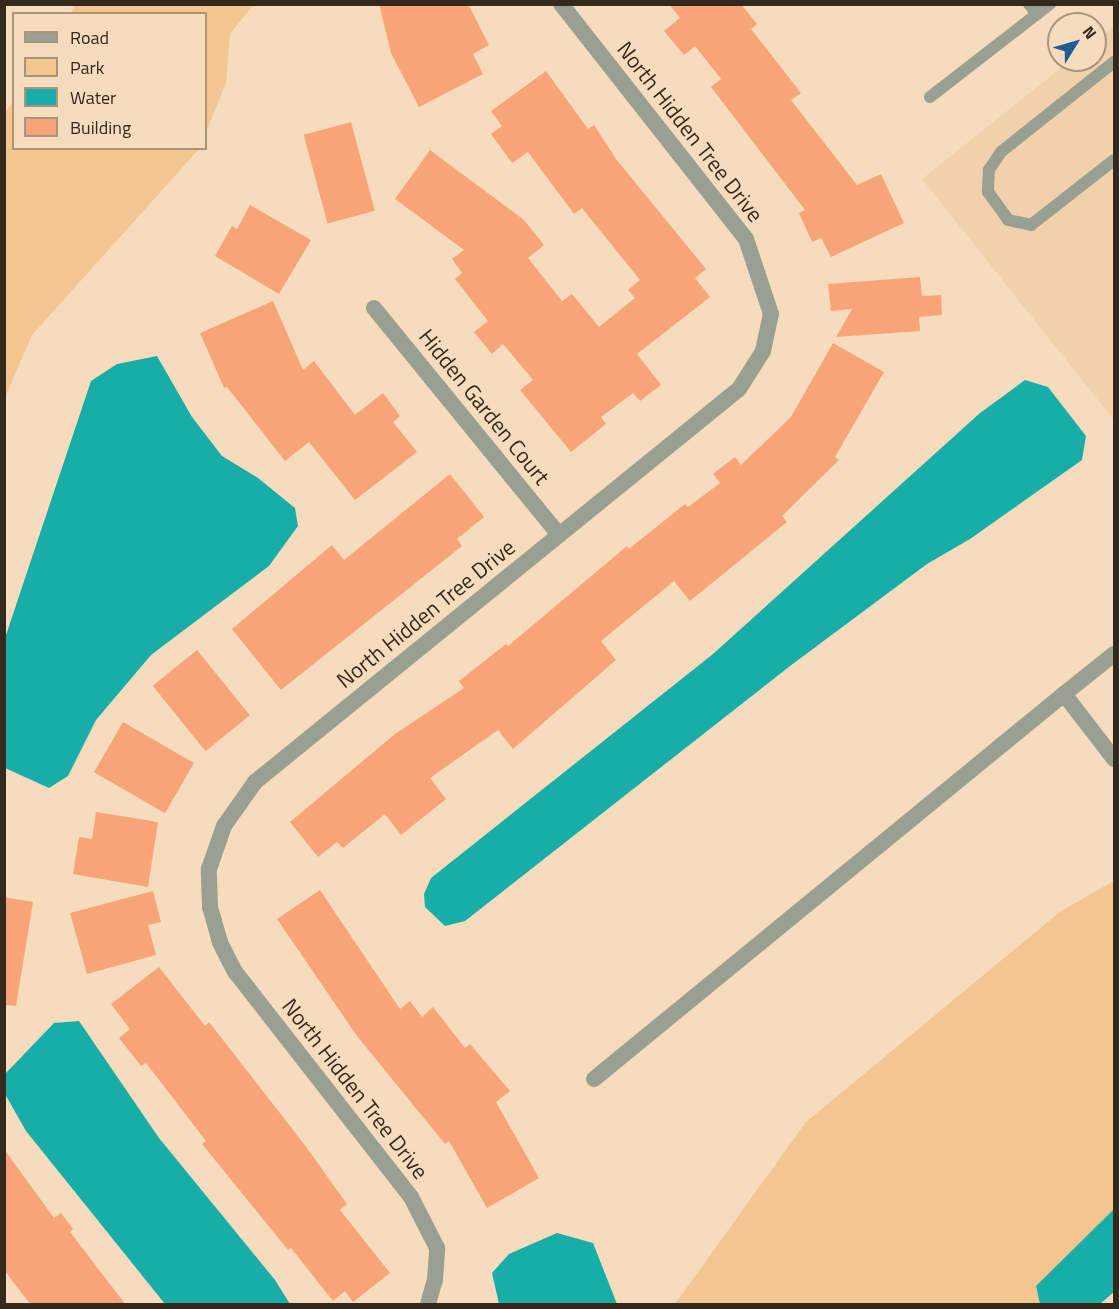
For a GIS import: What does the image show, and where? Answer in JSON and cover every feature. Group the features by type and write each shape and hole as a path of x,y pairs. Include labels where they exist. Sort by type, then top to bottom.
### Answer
{"street":[{"name":"North Hidden Tree Drive","path":"428,1305 435,1280 436,1248 411,1197 235,972 220,942 210,907 209,868 225,826 255,782 739,389 763,351 771,315 746,239 561,4"},
{"name":"Hidden Garden Court","path":"374,308 559,535"},
{"path":"594,1079 1114,654"},
{"path":"1064,694 1114,758"}],"lane":[{"path":"930,97 1033,10 1050,4"},
{"path":"1114,62 1001,152 989,170 988,192 1008,220 1031,225 1114,160"}],"shaded area":[{"path":"1114,26 1114,420 922,179 1056,72 1107,72 1107,32"}],"green space":[{"path":"75,5 253,5 230,34 226,83 207,130 207,12 72,12"},
{"path":"12,103 12,150 198,150 32,335 5,397 4,114"},
{"path":"1114,881 1114,1209 1036,1286 1040,1304 675,1304 806,1122 1061,911"}],"water":[{"path":"157,356 192,417 222,456 258,478 295,508 298,526 269,566 151,655 96,720 68,776 49,788 5,768 5,638 91,381 117,364"},
{"path":"1025,380 1048,387 1086,436 1082,460 970,539 927,564 790,666 465,921 445,926 425,907 424,894 431,878 713,654 980,413"},
{"path":"79,1021 159,1138 275,1280 290,1304 165,1304 26,1131 5,1094 5,1074 54,1023"},
{"path":"1114,1209 1114,1292 1100,1304 1040,1304 1036,1286"},
{"path":"557,1233 593,1243 617,1304 499,1304 492,1273 509,1254"}],"building":[{"path":"379,4 468,4 489,45 473,54 483,74 419,107 391,53"},
{"path":"669,4 741,4 757,24 751,29 801,93 791,100 857,185 881,174 904,223 831,257 821,238 812,242 799,213 805,210 711,87 721,79 695,46 684,55 664,31 680,18"},
{"path":"546,71 588,129 594,125 616,159 706,269 695,278 710,297 637,354 661,385 640,401 633,393 601,417 606,424 571,452 520,390 533,380 503,344 492,354 474,332 488,321 455,279 462,273 452,259 464,250 395,199 430,150 524,220 544,245 528,258 562,301 572,294 599,327 635,298 628,290 640,280 582,208 574,214 528,152 512,163 491,134 502,126 491,111"},
{"path":"351,122 375,211 327,224 304,135"},
{"path":"250,205 311,240 279,294 215,256 232,226 237,229"},
{"path":"920,277 922,296 941,295 942,315 919,317 920,331 836,337 852,309 831,311 828,284"},
{"path":"273,301 303,370 314,361 355,415 383,393 400,416 393,422 417,452 355,500 309,442 285,461 227,387 224,388 200,333"},
{"path":"833,343 884,372 835,457 839,460 782,516 787,522 690,601 674,581 601,641 616,660 513,749 498,730 430,778 446,799 401,835 385,814 343,848 337,842 318,857 290,822 395,734 464,688 459,681 506,644 508,646 627,546 629,549 685,504 688,507 720,483 713,474 735,457 741,465 791,417"},
{"path":"450,474 484,517 457,539 462,546 281,690 232,629 332,545 344,560"},
{"path":"197,650 250,715 206,751 153,686"},
{"path":"123,722 194,763 165,813 94,772"},
{"path":"96,812 158,822 148,887 73,874 79,837 92,839"},
{"path":"320,890 400,1009 410,1001 422,1017 433,1007 465,1048 470,1044 510,1091 496,1102 539,1178 487,1208 449,1141 445,1144 357,1036 277,919"},
{"path":"153,891 161,922 148,925 156,955 87,974 70,913"},
{"path":"4,897 33,902 16,1006 4,1005"},
{"path":"159,967 205,1026 209,1022 304,1144 347,1204 340,1210 390,1273 353,1302 345,1291 333,1301 291,1248 288,1250 202,1144 206,1141 146,1063 141,1066 119,1038 130,1029 111,1004"},
{"path":"4,1149 54,1218 61,1213 73,1229 70,1232 126,1305 31,1305 4,1270"}]}
